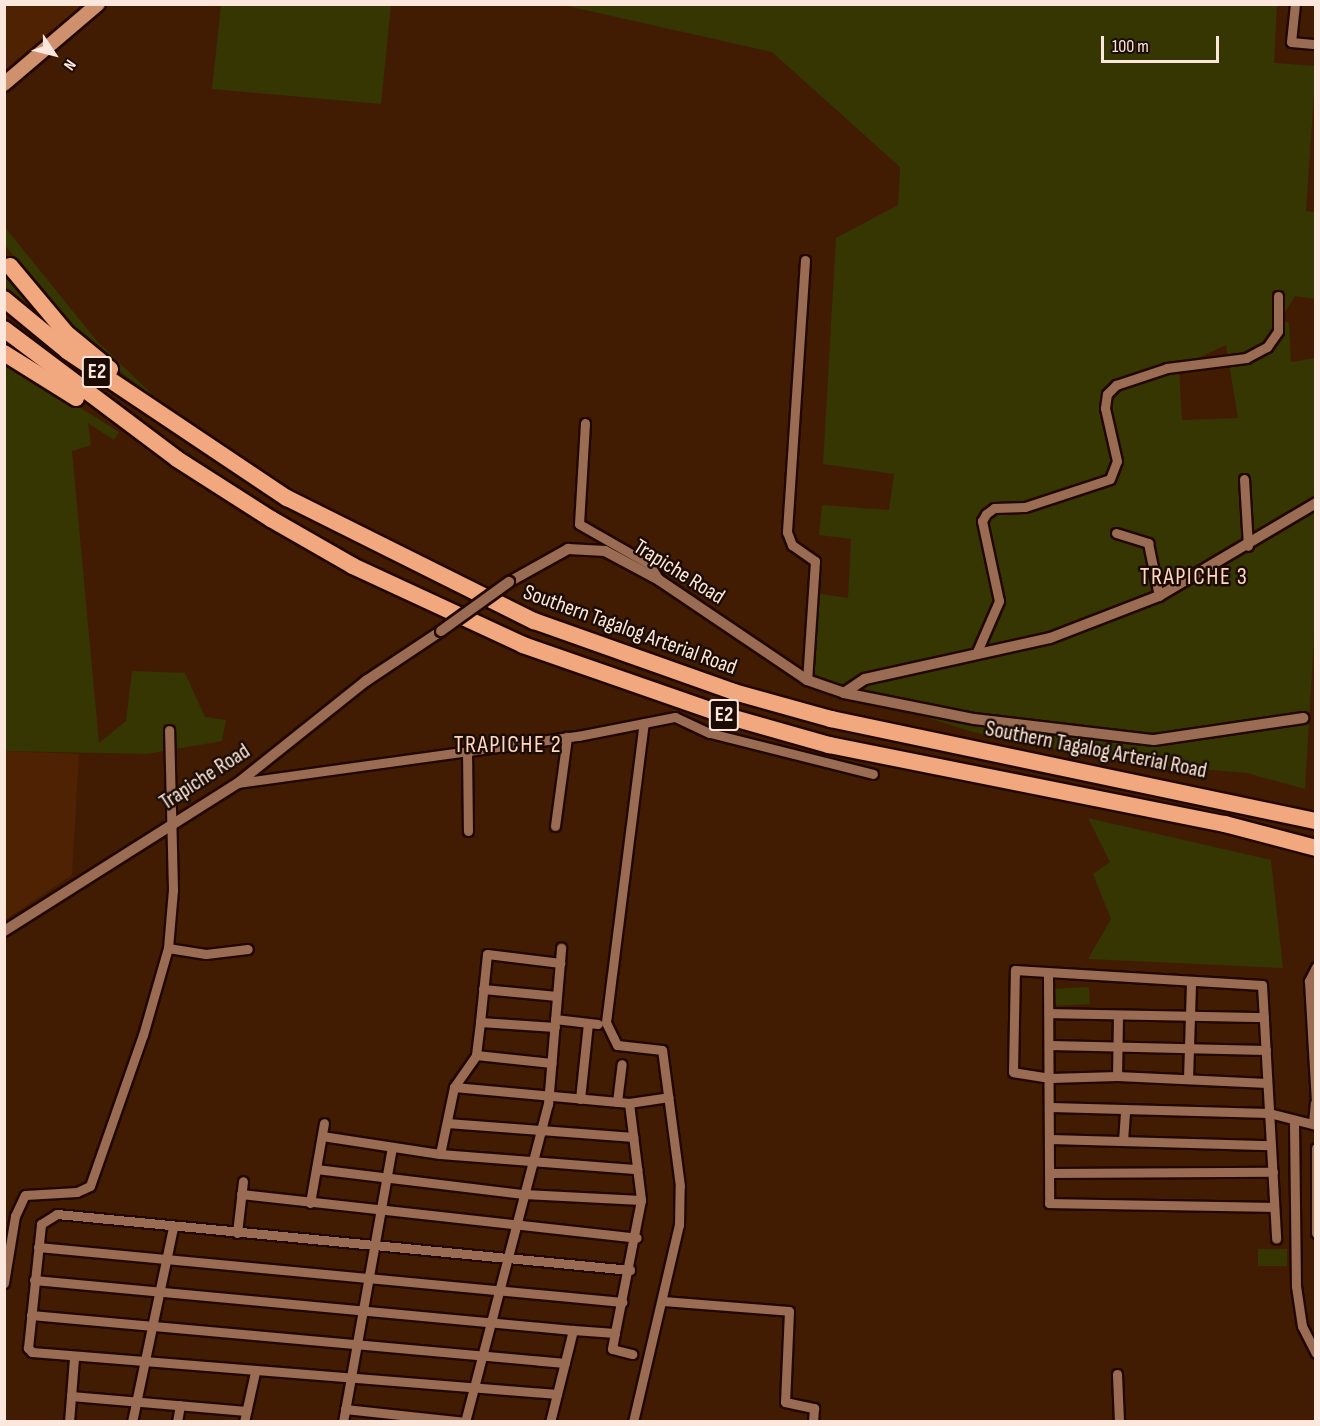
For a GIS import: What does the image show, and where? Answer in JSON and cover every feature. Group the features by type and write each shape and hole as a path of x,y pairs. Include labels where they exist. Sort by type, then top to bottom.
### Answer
{"highway":[{"path":"10,266 66,333 194,439"},
{"name":"Southern Tagalog Arterial Road","path":"4,299 67,351 194,439 366,542 534,621 628,657 831,719 1316,821"},
{"name":"E2","path":"4,329 177,459 353,566 523,645 619,681 829,745 1225,824 1316,848"},
{"path":"4,353 177,459"}],"main road":[{"path":"4,84 98,4"}],"street":[{"path":"1295,4 1291,42 1316,44"},
{"path":"805,260 787,532 792,544 815,561 807,680"},
{"path":"976,654 999,602 982,522 987,514 994,508 1025,507 1110,479 1117,461 1105,408 1107,394 1116,385 1167,368 1246,358 1267,347 1278,331 1278,296"},
{"path":"585,423 579,524 650,564 659,580"},
{"path":"1244,479 1248,546"},
{"path":"844,693 865,679 1050,638 1159,596 1248,546 1316,503"},
{"path":"1116,533 1148,543 1159,596"},
{"name":"Trapiche Road","path":"4,931 175,820 238,783 366,681 509,582 568,549 605,551 659,580 807,680 844,693 974,719 1154,740 1303,718"},
{"path":"238,783 567,737 675,717 710,733 873,774"},
{"path":"633,1422 663,1301 680,1186 662,1050 617,1045 606,1022 645,723"},
{"path":"4,1283 15,1216 25,1195 77,1192 93,1178 168,948 175,820 169,730"},
{"path":"555,826 567,737"},
{"path":"467,751 468,831"},
{"path":"168,948 206,954 248,949"},
{"path":"345,1409 399,1419 465,1422 549,1096 561,948"},
{"path":"440,1154 454,1087 476,1055 487,954 560,963"},
{"path":"1051,1107 1269,1113 1294,1123 1314,1125 1309,981 1316,967"},
{"path":"1267,1083 1117,1076 1050,1078 1013,1072 1015,970 1048,974 1262,985 1276,1239"},
{"path":"1048,974 1051,1107 1049,1203 1273,1207"},
{"path":"1188,1079 1188,1016 1191,981"},
{"path":"483,989 557,996"},
{"path":"1049,1013 1264,1017"},
{"path":"1117,1076 1118,1015"},
{"path":"480,1022 593,1023 580,1099"},
{"path":"1050,1045 1266,1050"},
{"path":"476,1055 552,1063"},
{"path":"617,1102 622,1064"},
{"path":"454,1087 629,1103 669,1097"},
{"path":"629,1103 641,1200 637,1238 612,1349 632,1354"},
{"path":"1123,1141 1125,1109"},
{"path":"310,1203 324,1123"},
{"path":"447,1123 633,1137"},
{"path":"1294,1123 1296,1286 1302,1326 1316,1353"},
{"path":"322,1136 392,1148 532,1164 637,1169"},
{"path":"1050,1139 1270,1145"},
{"path":"342,1422 392,1148"},
{"path":"1316,1148 1316,1233"},
{"path":"316,1169 386,1180 524,1194 641,1200"},
{"path":"1049,1173 1273,1172"},
{"path":"237,1233 243,1181"},
{"path":"241,1194 380,1213 637,1238"},
{"path":"557,1394 74,1359 29,1350 41,1224 57,1214 374,1247 630,1270"},
{"path":"132,1422 172,1227"},
{"path":"38,1247 498,1293 622,1302"},
{"path":"34,1280 490,1324 615,1333"},
{"path":"663,1301 789,1311 785,1402 813,1408 813,1422"},
{"path":"31,1315 356,1344 481,1359 565,1363"},
{"path":"549,1422 573,1330"},
{"path":"69,1422 74,1359"},
{"path":"244,1422 255,1372"},
{"path":"1117,1374 1119,1422"},
{"path":"71,1396 246,1410"},
{"path":"177,1422 180,1405"}],"shaded area":[{"path":"5,4 84,4 84,5 5,72"},
{"path":"221,5 391,5 381,104 212,89"},
{"path":"563,5 1277,5 1274,63 1316,66 1306,211 1315,212 1315,299 1295,296 1280,320 1289,323 1291,362 1315,358 1316,605 1305,789 1247,773 1130,763 973,732 807,680 814,593 848,598 851,539 819,535 822,505 889,510 894,474 823,464 836,238 898,205 900,167 772,52","holes":["1226,345 1238,418 1182,420 1179,367"]},
{"path":"4,226 97,341 160,402 78,339 5,245"},
{"path":"4,263 41,314 39,315 5,287"},
{"path":"5,361 119,432 114,440 88,423 91,445 72,451 99,743 126,721 132,671 185,673 205,717 226,720 222,741 147,754 5,751"},
{"path":"5,751 79,754 72,875 5,920"},
{"path":"1088,818 1271,860 1283,968 1088,959 1111,919 1093,874 1110,862"},
{"path":"1089,987 1090,1004 1056,1006 1055,989"},
{"path":"1258,1249 1287,1249 1287,1266 1258,1266"}],"district":[{"name":"TRAPICHE 3","path":"1194,577"},
{"name":"TRAPICHE 2","path":"508,745"}]}
